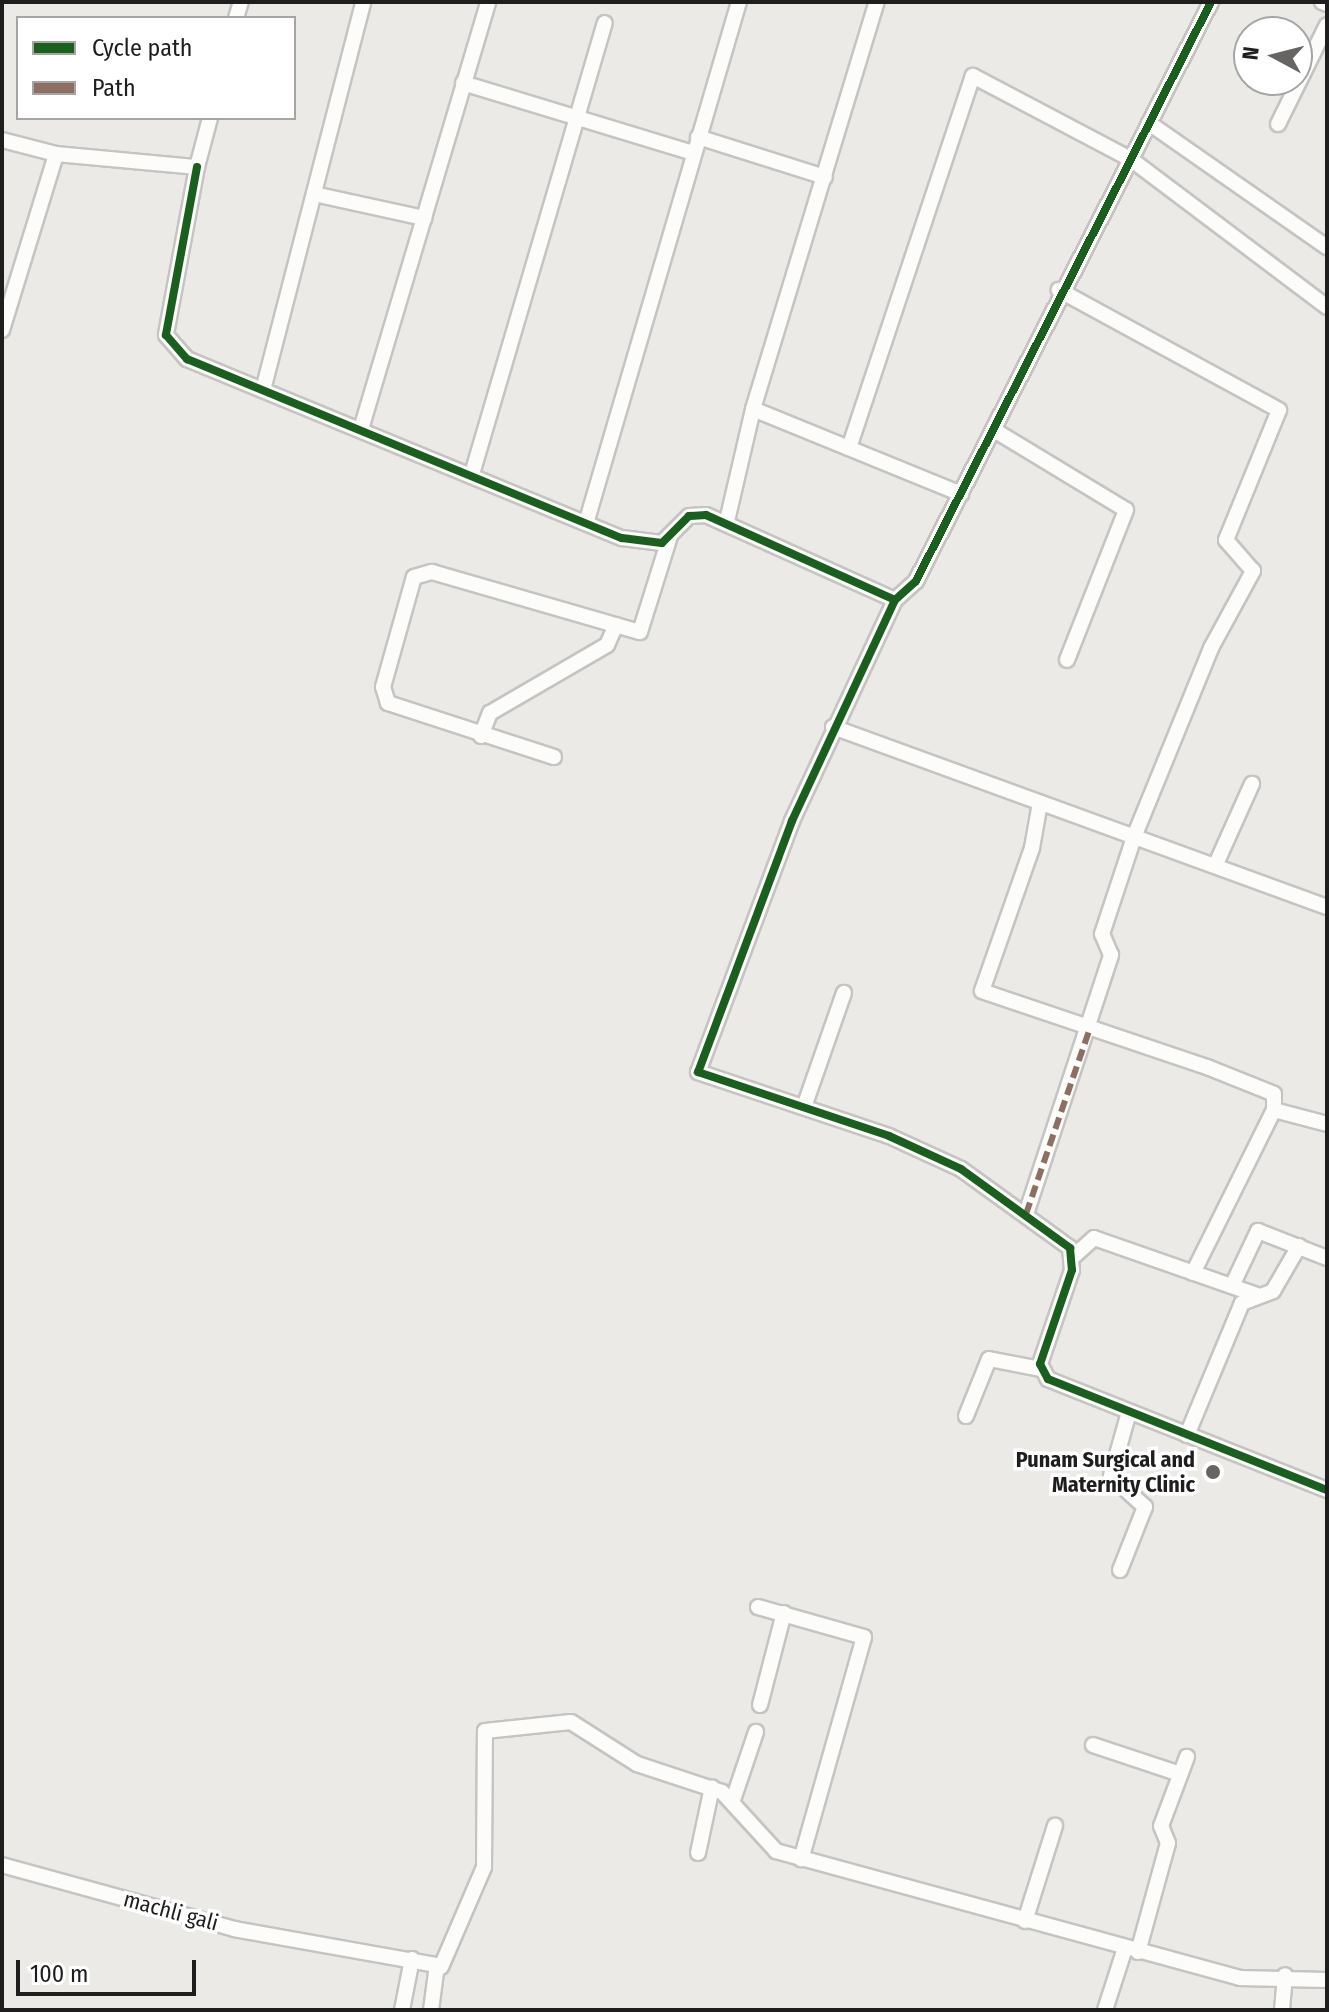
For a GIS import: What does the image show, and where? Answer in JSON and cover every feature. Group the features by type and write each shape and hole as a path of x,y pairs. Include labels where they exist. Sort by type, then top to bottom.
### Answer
{"street":[{"path":"263,390 363,2"},
{"path":"361,429 488,2"},
{"path":"587,520 739,2"},
{"path":"727,521 753,409 877,2"},
{"path":"1074,1256 1026,1214 961,1169 804,1107 698,1072 833,727 895,600 916,581 994,430 1059,290 1132,160 1211,2"},
{"path":"472,474 581,116 605,23"},
{"path":"1278,124 1327,25"},
{"path":"849,448 968,78 994,80 1132,160 1327,307"},
{"path":"463,83 581,116 694,153"},
{"path":"209,120 197,167 166,335 187,359 644,545 670,536 696,514 727,521 895,600"},
{"path":"1149,123 1327,247"},
{"path":"698,137 825,177"},
{"path":"2,140 56,154 197,167"},
{"path":"2,330 56,154"},
{"path":"314,194 424,218"},
{"path":"1026,1214 1090,1028 1112,952 1102,934 1134,837 1211,648 1253,571 1226,540 1279,410 1059,290"},
{"path":"753,409 961,494"},
{"path":"994,430 1126,510 1067,660"},
{"path":"554,757 393,709 384,694 417,573 640,632 670,536"},
{"path":"481,736 497,707 607,645 616,625"},
{"path":"833,727 1216,864 1327,907"},
{"path":"1216,864 1252,784"},
{"path":"1040,803 1032,848 982,991 1271,1093 1274,1110 1193,1273"},
{"path":"804,1107 844,993"},
{"path":"1274,1110 1327,1124"},
{"path":"1232,1286 1258,1231 1327,1258"},
{"path":"1041,1369 1074,1256 1094,1238 1257,1295"},
{"path":"1187,1435 1239,1309 1257,1295 1277,1286 1299,1246"},
{"path":"966,1416 989,1359 1041,1369 1048,1379 1327,1490"},
{"path":"1120,1570 1145,1507 1111,1476 1129,1412"},
{"path":"758,1607 864,1637 801,1859"},
{"path":"760,1705 784,1613"},
{"path":"431,2010 441,1967 484,1867 488,1728 580,1723 637,1764 712,1787 733,1800 767,1845 801,1859 1240,1978 1285,1975 1327,1980"},
{"path":"733,1800 756,1732"},
{"path":"1093,1745 1180,1774"},
{"path":"1105,2010 1131,1950 1168,1843 1161,1826 1187,1757"},
{"path":"698,1853 712,1787"},
{"path":"1025,1921 1055,1826"},
{"name":"machli gali","path":"2,1865 234,1929 412,1959 441,1967"},
{"path":"402,2010 412,1959"},
{"path":"1282,2010 1285,1975"}],"marked path":[{"path":"1026,1214 1090,1028"}],"cycle path":[{"path":"197,167 166,335 187,359 622,538 662,543 689,516 706,515 895,600 916,581 1211,2"},
{"path":"895,600 792,821 698,1072 889,1136 961,1169 1070,1248 1072,1270 1040,1364 1048,1379 1327,1490"}],"place":[{"name":"Punam Surgical and Maternity Clinic","path":"1213,1472"}]}
